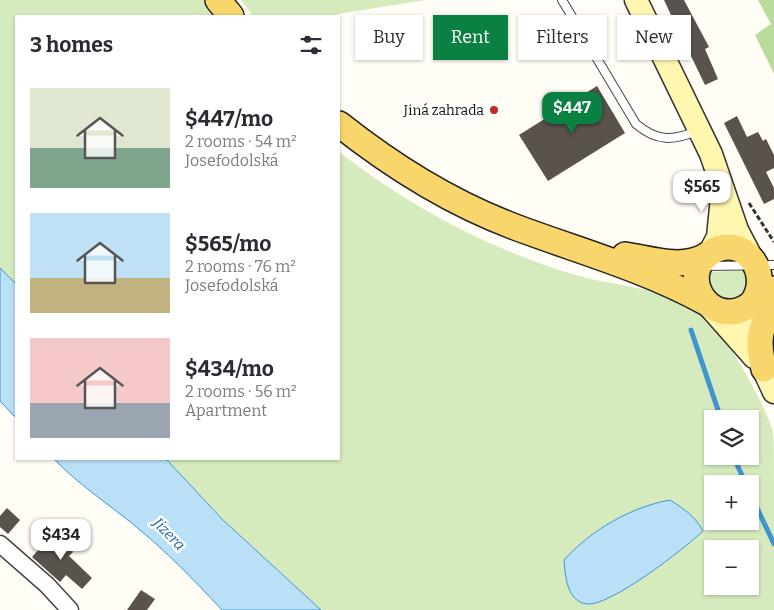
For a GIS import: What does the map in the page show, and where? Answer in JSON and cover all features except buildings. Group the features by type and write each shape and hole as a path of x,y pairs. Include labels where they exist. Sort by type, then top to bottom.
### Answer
{"main road":[{"path":"218,0 230,15"},
{"path":"636,0 700,130 722,184 737,230 761,261 759,305 764,322 760,336 764,369 774,392"},
{"path":"340,125 390,161 458,201 513,227 668,283 717,310 729,312 759,305 774,289"},
{"path":"722,184 719,232 716,245 705,259 696,283 699,293 707,304 764,369"},
{"path":"560,243 672,263 705,259 721,248 730,247 761,261"}],"street":[{"path":"0,544 47,585 70,610"}],"lane":[{"path":"562,0 636,124 648,134 662,139 680,138 700,130"}],"green space":[{"path":"0,0 203,0 214,15 15,15 15,283 0,268"},
{"path":"241,0 425,0 332,15 252,15"},
{"path":"758,0 774,0 774,74 755,35 771,24"},
{"path":"340,153 423,209 484,240 515,254 579,276 669,296 695,309 706,319 730,348 752,384 773,432 774,610 321,610 222,518 167,460 340,460"},
{"path":"751,270 752,289 731,303 709,291 708,272"}],"water":[{"path":"0,268 15,283 15,417 0,401"},
{"name":"Jizera","path":"55,460 167,460 223,520 321,610 222,610 157,545"},
{"path":"670,500 693,517 703,531 664,563 613,596 587,604 575,598 568,587 564,560 586,539 612,521 641,508"}],"waterway":[{"path":"691,330 718,410"},
{"path":"737,465 742,475"},
{"path":"759,512 774,544"}],"place":[{"name":"Jiná zahrada","path":"494,110"}]}
